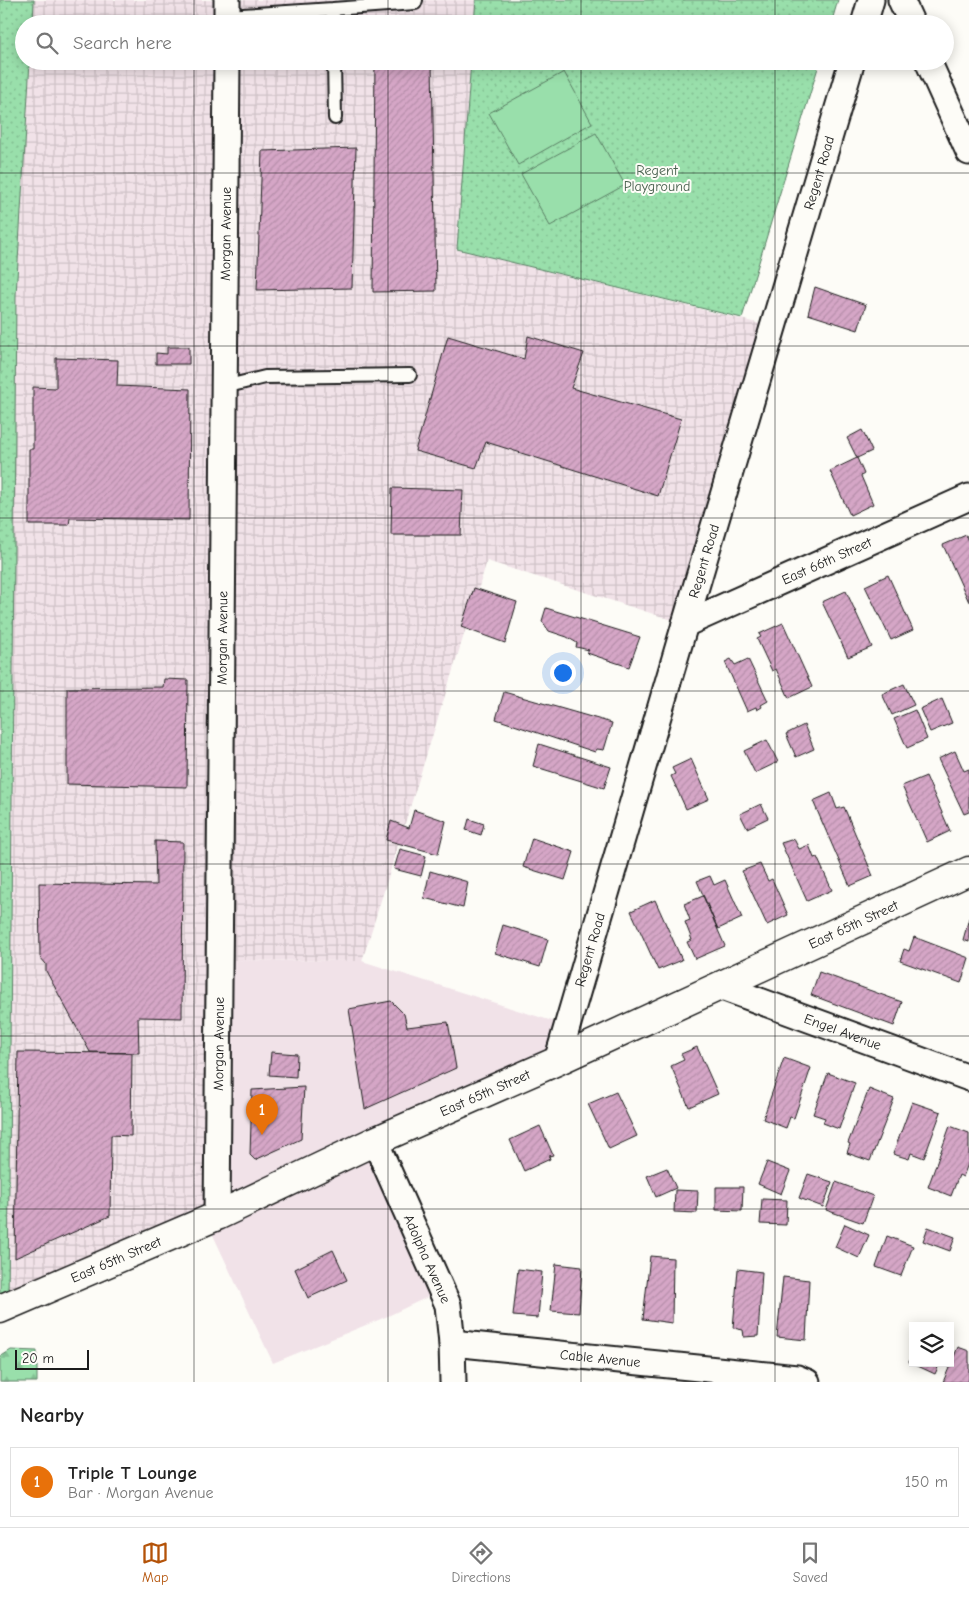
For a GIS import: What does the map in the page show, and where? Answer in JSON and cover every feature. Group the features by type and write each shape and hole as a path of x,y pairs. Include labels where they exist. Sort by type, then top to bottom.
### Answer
{"street":[{"path":"867,15 871,0"},
{"path":"901,0 908,15"},
{"name":"Morgan Avenue","path":"217,1216 227,70"},
{"name":"Regent Road","path":"557,1061 849,70"},
{"path":"932,70 969,152"},
{"name":"East 66th Street","path":"685,624 969,497"},
{"name":"East 65th Street","path":"0,1309 217,1216 375,1141 557,1061 969,871"},
{"name":"Engel Avenue","path":"719,986 969,1078"},
{"name":"Adolpha Avenue","path":"375,1141 448,1305 452,1343 452,1382"},
{"name":"Cable Avenue","path":"452,1343 797,1378 807,1382"}],"lane":[{"path":"227,13 333,9 415,3 416,0"},
{"path":"333,9 333,15"},
{"path":"334,70 335,118"},
{"path":"224,387 265,378 410,375"}],"shaded area":[{"path":"0,0 476,0 475,15 15,15 15,70 470,70 457,249 773,327 685,624 487,561 362,961 219,960 217,1216 0,1309"},
{"path":"219,960 362,961 568,1026 557,1061 375,1141 442,1290 388,1316 273,1363 206,1220"}],"green space":[{"path":"0,0 34,0 33,15 15,15 15,70 29,70 16,295 8,1306 0,1309"},
{"path":"476,0 838,0 834,15 475,15"},
{"name":"Regent Playground","path":"470,70 817,70 742,318 457,249"},
{"path":"564,72 592,123 518,165 489,113"},
{"path":"596,133 625,185 550,226 521,174"},
{"path":"11,1350 37,1351 37,1382 0,1382 0,1357"}],"building":[{"path":"375,70 432,70 436,291 373,292"},
{"path":"356,148 352,288 257,290 262,151"},
{"path":"815,287 866,305 858,330 808,314"},
{"path":"448,336 524,359 528,336 584,353 571,388 681,419 658,496 486,442 476,468 415,451"},
{"path":"167,347 189,347 189,364 156,364 156,353 167,354"},
{"path":"56,358 118,360 117,386 190,389 189,520 70,518 69,525 29,525 29,449 33,449 33,387 56,388"},
{"path":"862,430 872,451 857,458 847,438"},
{"path":"857,458 864,474 861,476 873,504 850,515 830,471"},
{"path":"392,488 463,490 461,535 391,535"},
{"path":"966,535 969,541 969,602 943,545"},
{"path":"888,575 913,630 891,640 865,586"},
{"path":"474,588 517,602 505,643 461,627"},
{"path":"846,591 872,647 848,657 822,602"},
{"path":"546,608 640,637 629,667 587,653 589,650 576,647 577,643 567,637 549,631 542,621"},
{"path":"783,623 812,687 789,698 776,669 772,671 757,639 761,637 759,634"},
{"path":"731,659 735,665 748,659 768,701 757,710 756,707 747,711 725,662"},
{"path":"164,679 188,680 187,787 67,784 67,688 163,687"},
{"path":"904,684 914,705 892,715 882,694"},
{"path":"504,692 612,723 604,750 597,749 595,752 496,719"},
{"path":"942,699 952,723 930,732 920,709"},
{"path":"915,710 927,739 907,748 894,719"},
{"path":"804,725 814,749 796,757 786,734"},
{"path":"767,740 778,762 755,773 744,751"},
{"path":"539,744 611,767 604,788 533,766"},
{"path":"955,751 964,771 969,769 969,812 964,814 938,759"},
{"path":"691,759 709,799 686,809 671,776 675,774 672,768"},
{"path":"926,776 950,831 927,842 902,786"},
{"path":"831,793 837,809 844,807 873,876 850,886 813,801"},
{"path":"761,804 768,818 747,828 740,814"},
{"path":"414,810 446,821 438,854 386,840 391,821 409,828"},
{"path":"469,819 484,824 481,835 466,830"},
{"path":"532,838 574,852 565,880 523,867"},
{"path":"794,839 799,849 809,845 814,858 817,857 832,890 807,901 781,843"},
{"path":"155,841 183,842 182,1018 138,1017 139,1053 90,1052 46,971 46,964 40,957 39,883 156,885"},
{"path":"400,849 426,856 421,876 394,869"},
{"path":"760,864 768,881 772,879 788,915 767,925 742,871"},
{"path":"430,871 468,882 463,908 424,898"},
{"path":"710,876 714,885 725,880 742,918 718,929 697,881"},
{"path":"703,896 725,946 695,959 687,942 692,940 685,922 690,920 684,904"},
{"path":"655,900 682,960 658,970 631,911"},
{"path":"969,918 969,942 963,940"},
{"path":"503,925 548,939 540,967 495,953"},
{"path":"914,937 969,958 961,983 900,961 904,949 909,951"},
{"path":"819,972 902,1002 894,1026 811,995"},
{"path":"391,1001 404,1014 407,1027 448,1022 456,1068 365,1109 349,1009"},
{"path":"697,1047 718,1094 689,1107 671,1066 684,1060 681,1054"},
{"path":"18,1052 132,1053 131,1136 111,1135 110,1216 15,1258"},
{"path":"271,1052 297,1054 296,1077 269,1075"},
{"path":"784,1058 811,1068 794,1118 790,1117 786,1128 763,1119"},
{"path":"828,1073 855,1083 839,1129 823,1123 825,1118 813,1114"},
{"path":"304,1087 301,1139 255,1160 250,1155 252,1090"},
{"path":"869,1089 894,1099 870,1161 847,1153 850,1144 848,1143"},
{"path":"616,1092 637,1136 609,1149 588,1104"},
{"path":"912,1102 941,1112 924,1158 911,1153 909,1159 893,1154"},
{"path":"540,1126 553,1155 549,1156 550,1159 524,1171 510,1140"},
{"path":"950,1126 969,1133 969,1161 963,1177 959,1175 951,1196 928,1187"},
{"path":"767,1162 790,1171 781,1194 758,1184"},
{"path":"667,1168 676,1188 656,1197 647,1176"},
{"path":"808,1174 832,1182 823,1207 799,1198"},
{"path":"836,1182 873,1196 863,1223 826,1210"},
{"path":"716,1187 743,1187 742,1211 716,1210"},
{"path":"675,1190 698,1191 697,1213 674,1212"},
{"path":"762,1199 787,1200 786,1225 760,1224"},
{"path":"845,1224 869,1235 859,1258 835,1247"},
{"path":"928,1227 955,1237 950,1251 923,1241"},
{"path":"887,1236 913,1246 901,1276 876,1267"},
{"path":"333,1250 347,1280 308,1298 295,1269"},
{"path":"650,1256 673,1258 672,1323 643,1319"},
{"path":"556,1264 582,1267 579,1313 551,1311"},
{"path":"518,1269 542,1272 538,1318 513,1316"},
{"path":"738,1269 762,1272 758,1336 744,1337 743,1330 733,1328"},
{"path":"783,1277 809,1280 806,1340 777,1337"},
{"path":"958,1347 969,1351 969,1382 943,1382 949,1367 954,1367 954,1356"},
{"path":"920,1367 938,1367 935,1374"}],"place":[{"name":"Triple T Lounge","path":"262,1135"}]}
